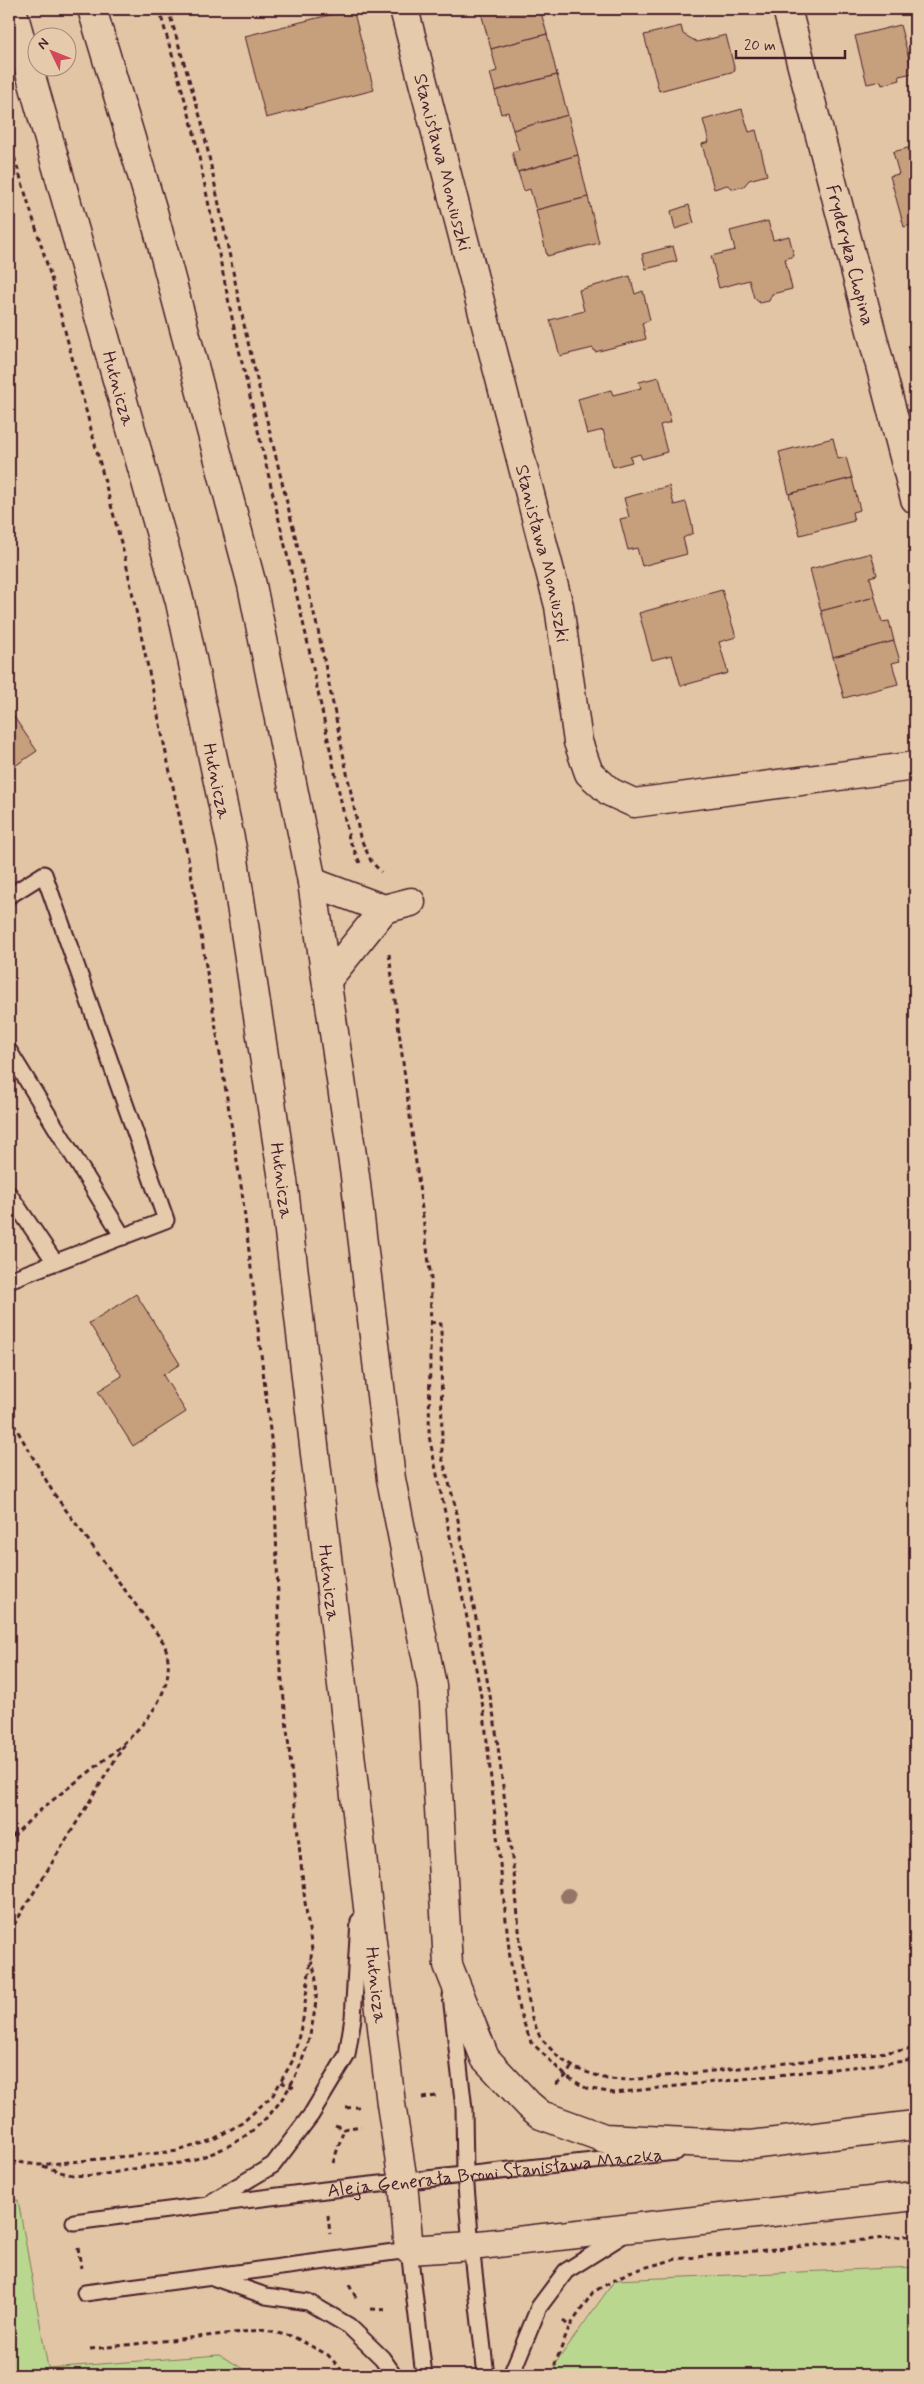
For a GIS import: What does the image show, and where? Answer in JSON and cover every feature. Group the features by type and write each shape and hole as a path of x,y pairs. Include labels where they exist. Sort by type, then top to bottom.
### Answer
{"main road":[{"name":"Hutnicza","path":"12,9 180,602 233,854 283,1180 392,2112 403,2182 409,2250"},
{"path":"92,9 154,215 252,585 312,882 328,980 354,1176 391,1479 432,1686 448,1966 485,2058 541,2116 604,2138 751,2145"},
{"name":"Stanisława Moniuszki","path":"404,9 558,606 578,742 590,773 610,792 634,803 915,766"},
{"name":"Fryderyka Chopina","path":"787,9 915,499"},
{"path":"312,882 397,905 328,980"},
{"name":"Aleja Generała Broni Stanisława Maczka","path":"751,2145 915,2125"},
{"path":"409,2250 471,2246 915,2196"}],"lane":[{"path":"9,896 44,874 166,1220 9,1280"},
{"path":"9,1051 123,1236"},
{"path":"9,1194 54,1262"},
{"path":"208,2204 273,2165 311,2115 347,2055 353,2018 363,1860"},
{"path":"448,1966 462,2091 465,2174 471,2246 486,2375"},
{"name":"Aleja Generała Broni Stanisława Maczka","path":"74,2222 208,2204 465,2174 751,2145"},
{"path":"511,2375 539,2307 566,2271 634,2228"},
{"path":"85,2293 409,2250"},
{"name":"Hutnicza","path":"409,2250 424,2375"},
{"path":"214,2277 266,2296 308,2302 349,2326 382,2358 394,2375"}],"path":[{"path":"159,9 193,128 236,337 306,635 349,839 362,868 397,905"},
{"path":"168,9 202,123 246,334 318,630 360,837 371,861 389,882 397,905 431,1280 428,1436 466,1612 484,1713 510,1958 518,2010 531,2042 566,2076 586,2088 614,2093 915,2060"},
{"path":"9,140 50,274 125,558 191,872 242,1192 274,1464 280,1661 305,1902 312,1950 303,2019 293,2060 272,2095 242,2123 212,2140 178,2151 40,2165"},
{"path":"430,1322 441,1324 440,1428 442,1457 456,1509 495,1723 515,1882 522,1965 532,2018 540,2037 559,2058 572,2066 607,2079 629,2080 915,2049"},
{"path":"9,1416 54,1494 164,1643 169,1656 170,1673 166,1689 151,1712 128,1740 9,1933"},
{"path":"9,1840 48,1804 128,1740"},
{"path":"9,2161 40,2165 70,2174 110,2173 187,2162 224,2149 253,2130 273,2113 290,2086 307,2044 315,2013 317,1974 310,1961"},
{"path":"514,2090 543,2090 560,2082 572,2066"},
{"path":"281,2082 335,2108 392,2112"},
{"path":"579,2092 586,2088"},
{"path":"311,2115 344,2129 462,2091"},
{"path":"74,2222 85,2293"},
{"path":"557,2375 555,2364 570,2326"},
{"path":"90,2349 260,2330 292,2336 328,2355 346,2375"}],"green space":[{"path":"18,2200 48,2368 219,2355 255,2375 9,2375 9,2201"},
{"path":"915,2267 915,2375 555,2375 555,2364 615,2280"}],"building":[{"path":"353,9 374,90 266,118 245,36"},
{"path":"480,9 540,9 547,34 491,49"},
{"path":"900,25 913,73 899,76 900,80 882,85 881,81 867,84 855,36"},
{"path":"681,26 683,34 697,42 726,35 735,71 659,91 644,35"},
{"path":"547,34 557,75 495,91 490,73 497,71 491,49"},
{"path":"557,75 568,115 513,130 508,112 501,114 495,91"},
{"path":"742,109 749,132 756,130 767,175 749,180 744,186 734,189 727,185 714,189 702,144 709,142 703,120"},
{"path":"568,115 578,155 517,172 512,152 519,150 513,130"},
{"path":"915,146 915,224 904,227 890,176 899,174 893,152"},
{"path":"578,155 588,197 536,210 530,189 524,191 518,172"},
{"path":"588,197 599,243 547,256 536,210"},
{"path":"689,205 694,223 675,229 671,211"},
{"path":"768,221 773,240 789,236 794,256 785,259 792,289 772,294 769,301 760,303 754,298 749,280 719,288 711,256 735,250 730,231"},
{"path":"673,246 677,261 646,269 642,254"},
{"path":"630,276 635,294 643,291 650,320 642,323 646,339 595,352 593,348 560,356 550,320 584,311 579,290"},
{"path":"659,377 671,422 660,425 667,452 642,459 640,454 630,457 632,462 613,467 603,430 587,434 578,399 611,390 613,395 641,388 639,382"},
{"path":"833,438 838,459 846,457 852,478 789,494 779,452"},
{"path":"852,478 860,510 852,512 854,521 800,535 789,494"},
{"path":"669,486 674,505 686,502 693,533 683,538 687,554 642,566 637,548 628,550 620,519 629,517 624,498"},
{"path":"871,553 877,575 870,577 875,597 821,611 810,569"},
{"path":"722,590 736,637 719,642 728,673 681,686 672,655 652,660 639,613"},
{"path":"875,597 882,622 889,621 894,641 833,657 821,611"},
{"path":"894,641 900,661 892,663 898,684 844,698 833,657"},
{"path":"9,712 37,751 9,770"},
{"path":"136,1294 180,1364 163,1375 186,1412 133,1446 98,1391 122,1376 89,1323"}]}
